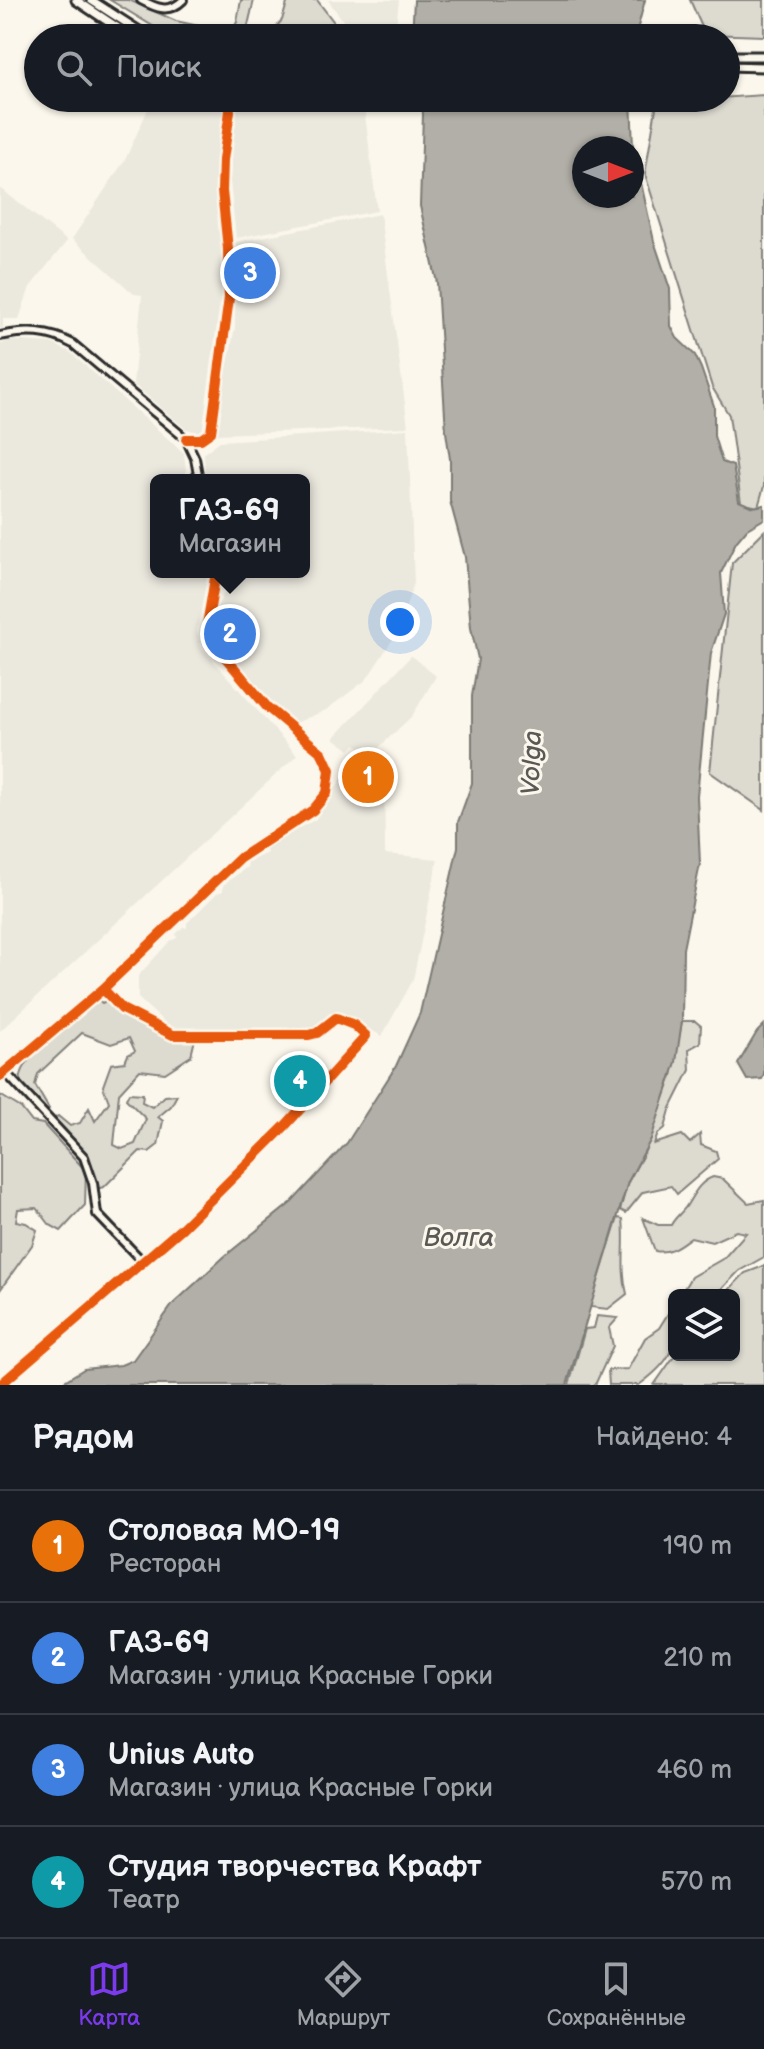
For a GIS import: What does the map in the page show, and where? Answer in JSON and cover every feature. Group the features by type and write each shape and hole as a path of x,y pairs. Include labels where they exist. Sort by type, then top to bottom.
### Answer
{"main road":[{"path":"76,0 112,24"},
{"path":"91,0 128,24"},
{"path":"740,56 764,56"},
{"path":"740,66 764,67"}],"street":[{"path":"141,0 163,9 183,0"},
{"path":"186,439 201,439 211,432 228,312 228,249 222,173 230,112"},
{"path":"0,336 35,332 64,339 186,439 198,474"},
{"path":"142,1261 97,1214 90,1171 84,1157 2,1074 103,989 240,858 306,815 323,800 329,789 330,770 322,753 267,707 211,643 207,625 215,578"},
{"path":"0,1385 182,1228 286,1125 366,1036 354,1025 336,1018 317,1033 309,1035 173,1035 122,1009 103,989"}],"shaded area":[{"path":"110,0 129,0 190,24 149,24"},
{"path":"241,0 254,0 248,24 236,24"},
{"path":"288,0 317,0 335,24 279,24"},
{"path":"328,0 399,0 396,24 345,24"},
{"path":"690,0 764,0 764,36 740,35 740,24 701,24"},
{"path":"764,95 764,486 758,507 741,503 729,415 712,387 645,174 655,112 740,112 740,97"},
{"path":"147,112 224,112 216,178 225,265 202,433 186,429 133,384 142,295 134,294 72,239 125,160"},
{"path":"237,112 365,112 377,211 236,238 230,181"},
{"path":"0,188 67,241 30,287 19,319 3,319 3,328 0,328"},
{"path":"380,214 408,427 215,434 235,327 236,242"},
{"path":"6,340 51,343 70,352 184,453 186,474 150,474 150,578 207,578 197,631 201,647 297,755 0,1031 0,343"},
{"path":"408,429 414,583 397,633 366,680 326,710 291,725 212,639 213,616 229,582 227,578 310,578 310,474 205,474 204,453 220,441"},
{"path":"764,531 764,810 710,772 732,563"},
{"path":"411,656 436,676 412,716 372,754 355,744 350,750 334,738"},
{"path":"351,765 384,767 385,854 438,859 413,980 382,1036 342,1014 334,1013 307,1032 174,1031 138,998 138,976 217,893 223,891 223,885 247,867 248,862 267,853 264,845 315,820"},
{"path":"96,998 102,1003 108,1000 127,1015 160,1032 195,1039 191,1056 165,1073 140,1070 119,1093 114,1145 122,1149 135,1144 146,1119 126,1099 129,1093 143,1094 142,1102 152,1107 165,1096 177,1095 171,1106 158,1117 163,1121 158,1145 149,1152 140,1151 104,1187 95,1189 85,1158 52,1120 58,1116 70,1126 80,1123 89,1108 95,1121 109,1102 103,1086 111,1064 125,1062 128,1055 135,1051 129,1038 111,1044 82,1033 38,1074 35,1085 49,1109 44,1112 21,1082 22,1073 38,1050"},
{"path":"682,1021 695,1021 701,1026 700,1043 689,1049 690,1070 670,1110 665,1128 654,1144 682,1135 690,1143 700,1134 701,1145 716,1151 718,1159 677,1194 671,1186 643,1192 626,1213 620,1210 628,1182 645,1151 672,1076"},
{"path":"0,1095 21,1108 32,1122 43,1124 86,1171 85,1205 61,1231 50,1225 37,1208 18,1209 16,1221 37,1230 32,1245 0,1290"},
{"path":"708,1179 723,1179 748,1203 764,1200 764,1257 739,1271 722,1289 684,1289 691,1277 724,1258 746,1233 736,1231 712,1242 691,1237 679,1246 660,1252 655,1251 643,1218 658,1225 671,1225 700,1185"},
{"path":"618,1218 623,1219 627,1294 608,1309 590,1307"},
{"path":"764,1266 764,1385 654,1385 671,1361 740,1361 740,1289 730,1289 745,1273"},
{"path":"668,1314 668,1357 660,1367 639,1385 609,1385 608,1370 628,1369 645,1338 659,1328"},
{"path":"597,1316 618,1318 609,1328 613,1346 595,1385 569,1385 585,1329 594,1328"}],"water":[{"path":"414,0 645,0 639,24 413,24"},
{"name":"Волга","path":"423,112 632,112 633,136 572,136 572,208 644,208 644,196 654,241 670,289 671,326 677,338 695,355 701,368 714,406 714,436 722,462 733,466 739,501 753,507 764,505 764,519 747,529 736,542 721,573 724,614 711,653 697,796 700,864 683,949 682,1021 676,1062 651,1139 628,1182 567,1385 58,1385 84,1369 121,1365 133,1360 173,1304 225,1256 292,1202 347,1143 396,1066 420,1013 458,847 458,822 472,783 472,696 478,659 471,628 465,557 450,501 450,459 437,283 420,206"},
{"path":"764,1025 764,1075 762,1079 747,1080 738,1064"}],"cycle path":[{"path":"186,439 201,439 211,432 229,298 222,191 230,112"},
{"path":"0,1076 103,989 240,858 313,810 327,793 330,770 322,753 267,707 210,639 207,625 215,578"},
{"path":"0,1385 182,1228 286,1125 366,1036 354,1025 336,1018 317,1033 309,1035 173,1035 122,1009 103,989"}],"place":[{"name":"Unius Auto","path":"250,273"},
{"name":"ГАЗ-69","path":"230,634"},
{"name":"Столовая МО-19","path":"368,777"},
{"name":"Студия творчества Крафт","path":"300,1081"}],"water label":[{"name":"Volga","path":"531,763"}]}
